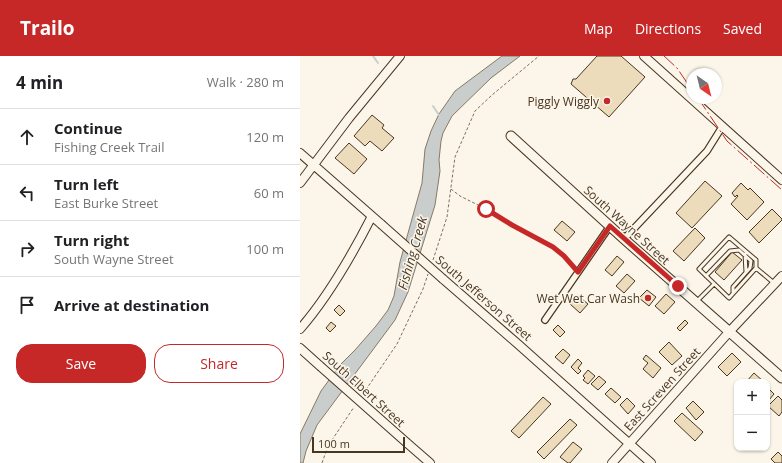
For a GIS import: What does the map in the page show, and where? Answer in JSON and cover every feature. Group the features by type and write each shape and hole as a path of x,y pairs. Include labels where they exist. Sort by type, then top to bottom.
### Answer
{"main road":[{"name":"South Wayne Street","path":"511,136 624,239 782,378"}],"street":[{"path":"300,184 313,165 400,56"},
{"path":"644,56 782,180"},
{"path":"624,239 708,151 722,127"},
{"name":"South Jefferson Street","path":"300,153 651,463"},
{"path":"300,329 318,306 335,280 372,216"},
{"path":"545,320 610,226"},
{"name":"East Screven Street","path":"612,463 730,331 782,276"},
{"name":"South Elbert Street","path":"300,348 430,463"}],"lane":[{"path":"729,237 756,260 756,268 729,298 698,269 729,237"},
{"path":"706,276 730,251 739,250 751,261 750,268 733,288 733,292"},
{"path":"745,254 746,272"},
{"path":"756,268 775,284"},
{"path":"696,302 714,284"}],"path":[{"path":"451,188 460,196 553,247 564,256 578,272"}],"water":[{"name":"Fishing Creek","path":"502,56 520,56 491,78 452,116 443,133 439,160 440,171 435,205 408,292 395,320 317,425 306,451 303,463 300,463 300,434 321,391 340,365 376,326 388,310 394,296 400,262 422,183 425,149 439,114 455,91"}],"building":[{"name":"Piggly Wiggly","path":"597,56 621,56 645,77 609,117 571,84 573,79 576,79"},
{"path":"372,115 384,125 382,128 394,138 382,151 370,141 365,146 354,136"},
{"path":"349,143 367,159 354,174 335,158"},
{"path":"705,181 722,196 692,228 676,213"},
{"path":"741,183 748,190 750,188 764,202 747,220 731,204 738,196 737,195 735,197 732,193"},
{"path":"772,209 782,220 759,243 749,232"},
{"path":"562,221 575,232 567,241 554,230"},
{"path":"695,228 705,238 684,261 673,251"},
{"path":"732,252 742,260 724,280 715,272"},
{"path":"617,256 624,262 612,276 605,270"},
{"path":"627,274 635,281 624,293 616,286"},
{"name":"Wet Wet Car Wash","path":"647,290 656,297 649,306 639,298"},
{"path":"666,294 675,302 664,314 655,306"},
{"path":"577,295 588,304 580,313 570,304"},
{"path":"339,305 345,311 340,316 334,310"},
{"path":"685,320 688,323 680,331 677,328"},
{"path":"331,322 336,326 330,332 326,328"},
{"path":"558,325 565,332 560,337 553,330"},
{"path":"669,342 682,356 672,365 659,352"},
{"path":"563,349 570,355 563,364 555,357"},
{"path":"732,353 741,362 727,376 718,367"},
{"path":"646,355 661,368 653,378 643,369 648,363 643,359"},
{"path":"578,359 582,363 578,368 581,371 578,374 571,367"},
{"path":"588,370 595,376 588,384 583,380 585,378 583,376"},
{"path":"754,373 761,379 749,379"},
{"path":"599,376 606,382 598,390 591,384"},
{"path":"611,388 621,397 615,403 605,394"},
{"path":"770,390 774,394 770,399"},
{"path":"778,396 782,400 782,412 779,416 770,408 770,404"},
{"path":"543,397 551,404 519,438 511,431"},
{"path":"627,398 635,406 628,414 620,405"},
{"path":"693,401 704,412 696,420 686,408"},
{"path":"682,413 703,432 695,441 674,421"},
{"path":"570,419 577,425 544,459 537,452"},
{"path":"573,442 582,449 570,463 568,463 560,457"},
{"path":"778,452 782,456 782,463 775,463 771,459"}],"waterway":[{"path":"373,56 378,63"},
{"path":"433,106 439,115"}],"power":[{"path":"664,56 677,68 686,81"},
{"path":"702,104 727,141 782,190"}],"place":[{"name":"Piggly Wiggly","path":"607,101"},
{"name":"Wet Wet Car Wash","path":"648,298"}],"route":[{"path":"486,209 553,247 564,256 578,272 610,226 678,286"}]}
